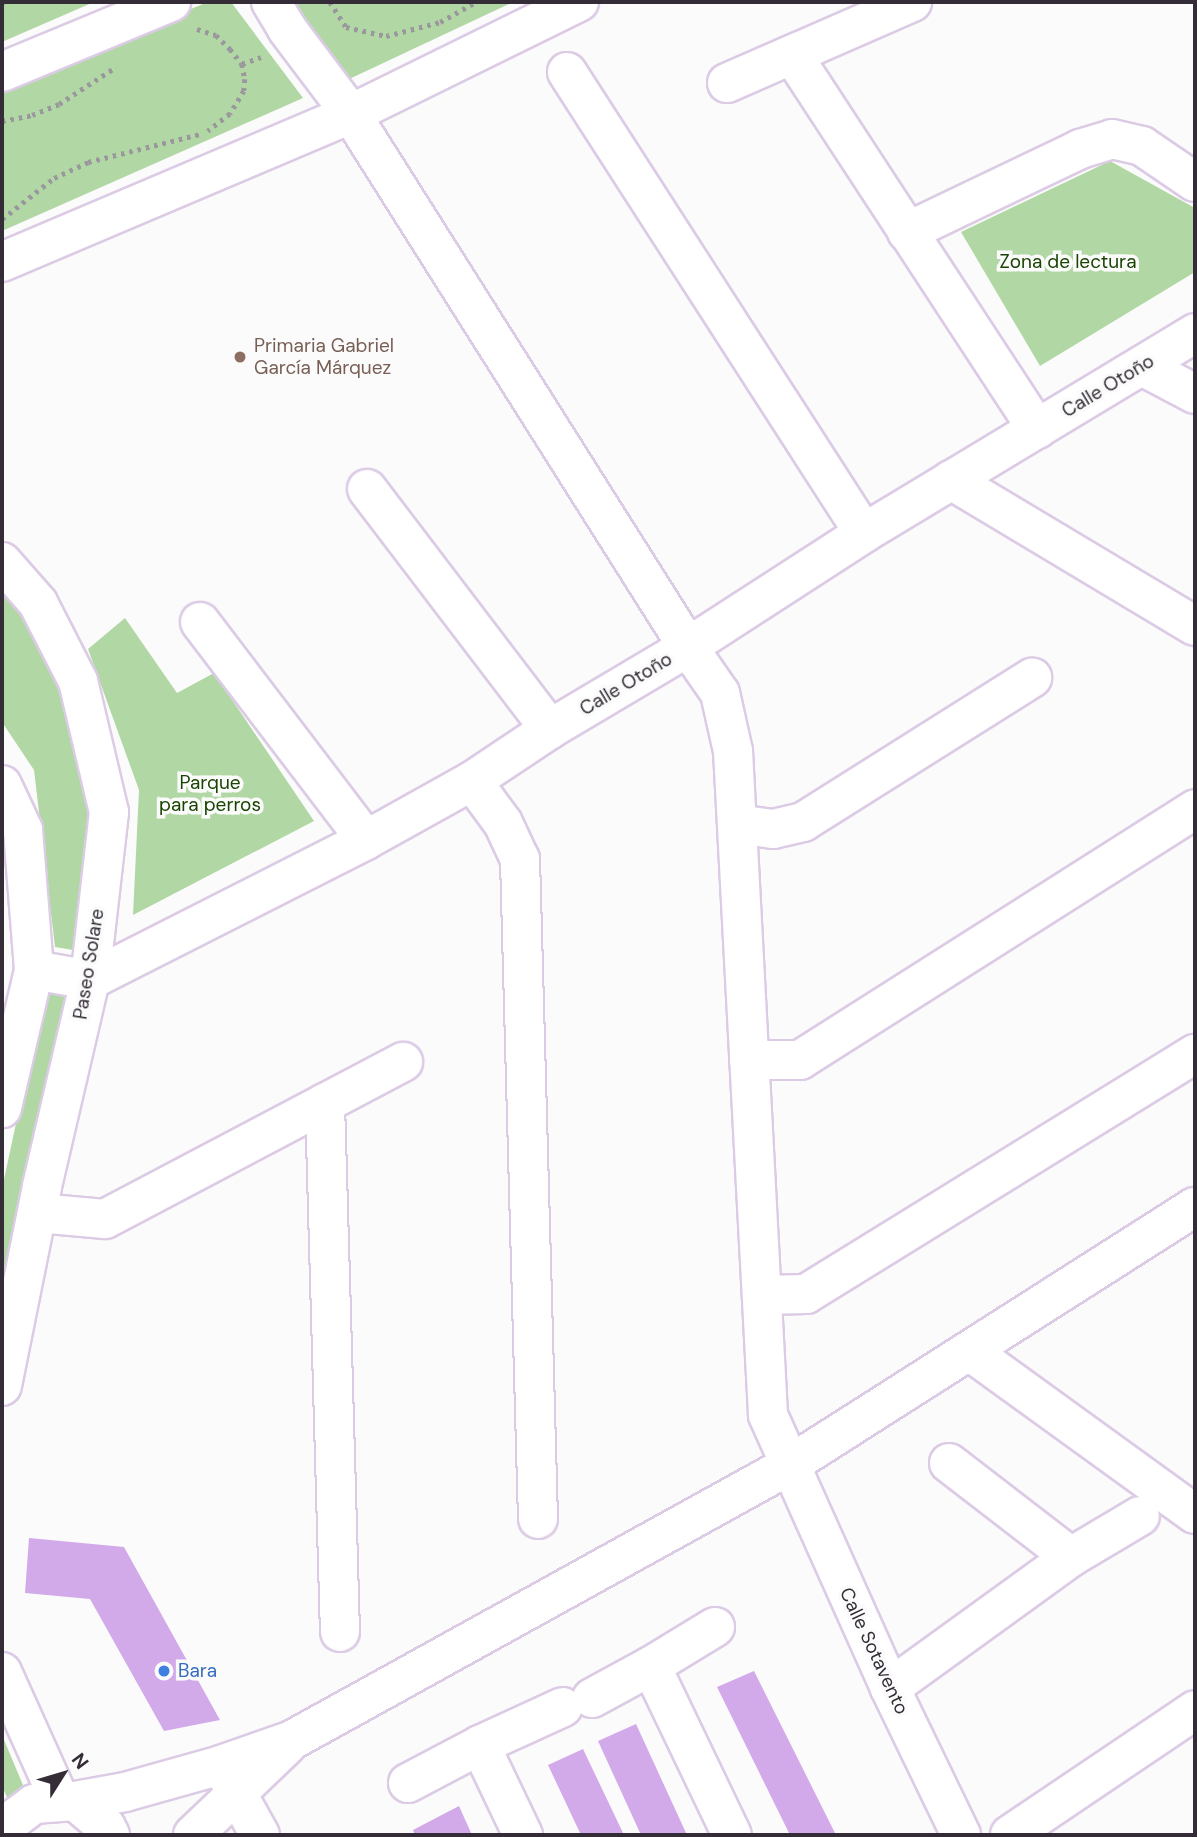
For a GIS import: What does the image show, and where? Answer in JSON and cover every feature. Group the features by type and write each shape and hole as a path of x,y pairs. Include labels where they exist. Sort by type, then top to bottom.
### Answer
{"street":[{"name":"Calle Sotavento","path":"246,2 279,15 351,114 688,647 720,693 733,751 768,1415 788,1466 890,1688 961,1835"},
{"path":"2,262 351,114 579,2"},
{"path":"727,83 912,2"},
{"path":"2,72 179,15"},
{"path":"793,56 1037,429"},
{"path":"568,72 864,533"},
{"path":"907,232 1080,149 1112,139 1142,146 1195,182"},
{"name":"Calle Otoño","path":"90,980 366,841 472,781 550,729 688,647 864,533 1195,333"},
{"path":"1142,366 1195,394"},
{"path":"951,480 1195,625"},
{"path":"367,489 550,729"},
{"name":"Paseo Solare","path":"2,562 38,603 78,681 109,812 90,980 2,1386"},
{"path":"200,622 366,841"},
{"path":"737,824 773,829 803,822 1032,678"},
{"path":"472,781 503,823 520,859 538,1519"},
{"path":"2,785 23,830 34,970 5,1084"},
{"path":"749,1060 800,1060 1195,809"},
{"path":"34,970 90,980"},
{"path":"762,1295 806,1294 1195,1054"},
{"path":"38,1213 105,1219 403,1062"},
{"path":"325,1103 340,1632"},
{"path":"3,1823 34,1804 229,1779 292,1740 788,1466 1195,1207"},
{"path":"971,1352 1195,1514"},
{"path":"949,1463 1071,1557"},
{"path":"890,1688 1071,1557 1140,1516"},
{"path":"408,1783 480,1745 651,1666 715,1627"},
{"path":"651,1666 732,1835"},
{"path":"2,1672 67,1801 106,1827 110,1835"},
{"path":"1010,1835 1195,1710"},
{"path":"480,1745 523,1835"},
{"path":"193,1835 229,1779"},
{"path":"229,1779 260,1835"}],"path":[{"path":"330,2 346,27 386,36 440,22 476,2"},
{"path":"2,219 54,178 88,162 188,139 211,130 230,114 244,91 242,64 216,35 179,15"},
{"path":"2,121 32,115 60,104 120,65"}],"green space":[{"path":"2,2 94,2 2,42"},
{"path":"208,2 231,2 303,98 2,231 2,86"},
{"path":"294,2 513,2 345,81"},
{"name":"Zona de lectura","path":"1110,161 1195,208 1195,272 1040,366 961,232"},
{"path":"2,587 24,612 60,690 92,816 79,951 55,947 34,770 2,722"},
{"name":"Parque para perros","path":"125,618 177,693 214,673 314,821 133,915 139,790 88,649"},
{"path":"44,992 71,997 2,1331 2,1189"},
{"path":"2,1735 33,1809 18,1822 2,1786"}],"building":[{"path":"29,1538 124,1547 220,1720 164,1731 90,1599 25,1593"},
{"path":"754,1671 836,1835 790,1835 717,1687"},
{"path":"636,1724 687,1835 641,1835 598,1741"},
{"path":"583,1749 624,1835 581,1835 548,1765"},
{"path":"459,1806 472,1835 415,1835 413,1830"}],"place":[{"name":"Primaria Gabriel García Márquez","path":"240,357"},
{"name":"Bara","path":"164,1671"}]}
